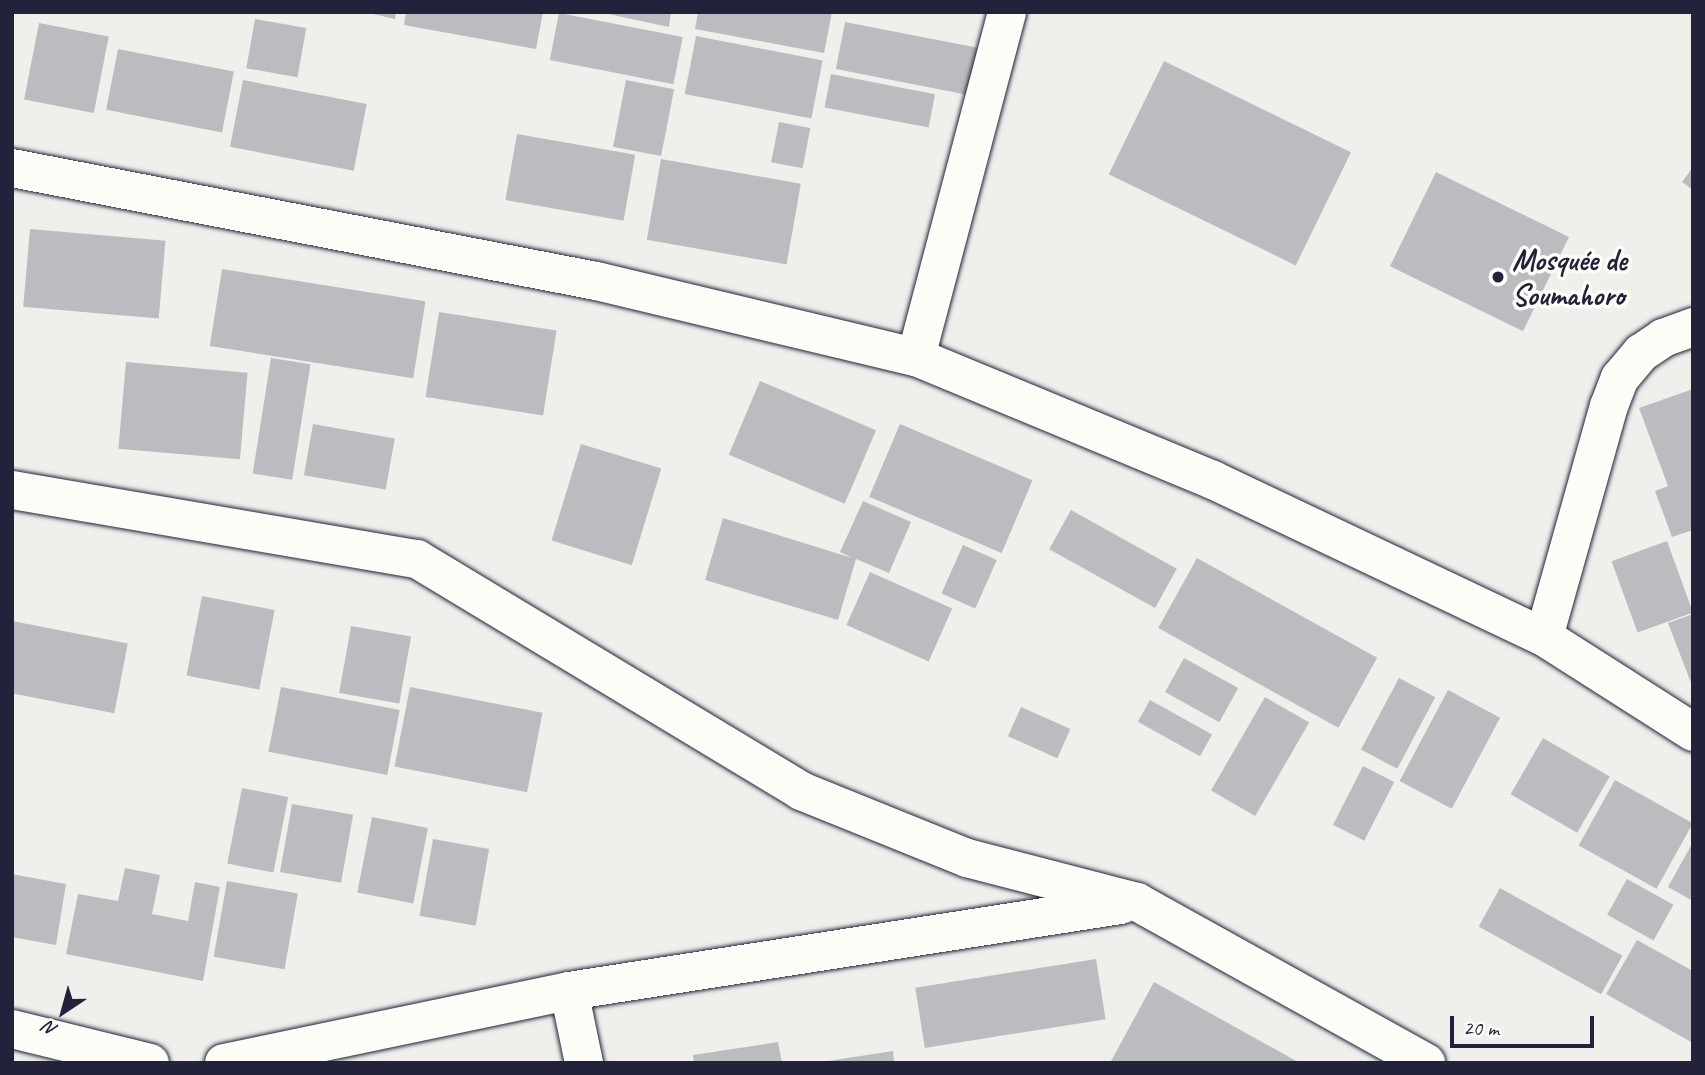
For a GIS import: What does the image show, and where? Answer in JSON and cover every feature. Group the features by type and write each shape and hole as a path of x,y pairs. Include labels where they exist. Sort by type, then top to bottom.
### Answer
{"street":[{"path":"916,357 1007,12"},
{"path":"12,168 596,281 916,357 1213,480 1544,637 1693,732"},
{"path":"1544,637 1609,406 1620,379 1641,353 1663,338 1693,327"},
{"path":"12,490 417,559 801,791 967,858 1137,902 1426,1063"},
{"path":"224,1063 569,991 1137,902"},
{"path":"569,991 584,1063"},
{"path":"12,1029 150,1063"}],"building":[{"path":"364,12 396,12 395,19"},
{"path":"406,12 543,12 536,49 404,25"},
{"path":"599,12 671,12 669,27"},
{"path":"698,12 832,12 824,53 695,29"},
{"path":"559,13 683,37 674,84 550,60"},
{"path":"255,19 306,28 298,77 246,68"},
{"path":"845,22 978,48 968,95 836,69"},
{"path":"39,23 109,37 94,113 24,100"},
{"path":"696,36 823,61 811,119 685,94"},
{"path":"118,49 234,72 222,132 106,110"},
{"path":"1164,61 1351,152 1296,265 1109,174"},
{"path":"831,74 935,94 929,128 825,107"},
{"path":"243,80 367,104 354,171 230,147"},
{"path":"626,80 674,89 661,156 613,147"},
{"path":"779,122 810,128 803,168 771,162"},
{"path":"517,134 635,155 624,221 505,200"},
{"path":"661,159 801,184 787,264 647,240"},
{"path":"1693,167 1693,190 1682,182"},
{"path":"1436,172 1569,237 1523,331 1390,266"},
{"path":"30,229 165,241 159,319 23,307"},
{"path":"222,269 425,301 413,378 210,346"},
{"path":"439,312 557,331 543,416 426,397"},
{"path":"271,358 311,364 292,480 253,474"},
{"path":"126,362 248,373 240,459 118,449"},
{"path":"760,381 876,430 845,504 729,455"},
{"path":"1693,389 1693,530 1672,537 1655,491 1668,486 1639,408"},
{"path":"313,424 395,438 386,490 304,475"},
{"path":"900,424 1033,480 1002,553 869,497"},
{"path":"581,444 661,469 632,565 551,541"},
{"path":"863,501 911,522 889,573 856,559 838,620 705,580 723,518 852,558 840,552"},
{"path":"1071,510 1177,569 1155,608 1049,549"},
{"path":"1667,541 1693,612 1638,633 1612,561"},
{"path":"963,545 997,560 975,608 941,593"},
{"path":"1197,558 1377,658 1338,728 1158,628"},
{"path":"870,572 952,609 929,662 846,625"},
{"path":"202,596 275,610 259,690 187,676"},
{"path":"1693,614 1693,688 1668,623"},
{"path":"12,621 128,644 114,713 12,693"},
{"path":"351,626 411,637 399,704 339,693"},
{"path":"1184,658 1238,688 1219,722 1165,692"},
{"path":"1399,678 1435,697 1397,769 1361,750"},
{"path":"281,687 400,710 387,775 268,752"},
{"path":"410,687 543,713 527,792 395,767"},
{"path":"1448,690 1500,718 1452,809 1400,781"},
{"path":"1265,697 1309,722 1255,816 1211,791"},
{"path":"1150,700 1212,734 1200,756 1138,722"},
{"path":"1021,707 1070,729 1057,758 1008,736"},
{"path":"1543,738 1610,776 1577,833 1510,794"},
{"path":"1363,766 1394,782 1364,841 1333,825"},
{"path":"1615,780 1693,823 1656,889 1579,846"},
{"path":"242,788 288,797 273,873 227,864"},
{"path":"292,804 353,815 341,883 280,872"},
{"path":"372,817 428,828 413,903 357,893"},
{"path":"433,839 489,849 476,926 419,916"},
{"path":"1693,842 1693,901 1668,887"},
{"path":"125,868 160,875 152,914 188,921 195,882 220,887 203,981 66,954 78,894 118,901"},
{"path":"12,874 66,884 56,945 12,937"},
{"path":"1627,879 1673,905 1653,941 1607,915"},
{"path":"227,881 298,894 285,969 214,957"},
{"path":"1500,888 1622,956 1601,994 1479,926"},
{"path":"1637,940 1693,971 1693,1043 1606,994"},
{"path":"1096,959 1106,1019 925,1048 915,988"},
{"path":"1154,982 1300,1063 1110,1063"},
{"path":"778,1042 782,1063 694,1063 693,1055"},
{"path":"893,1051 894,1063 828,1063 828,1061"}],"place":[{"name":"Mosquée de Soumahoro","path":"1498,277"}]}
